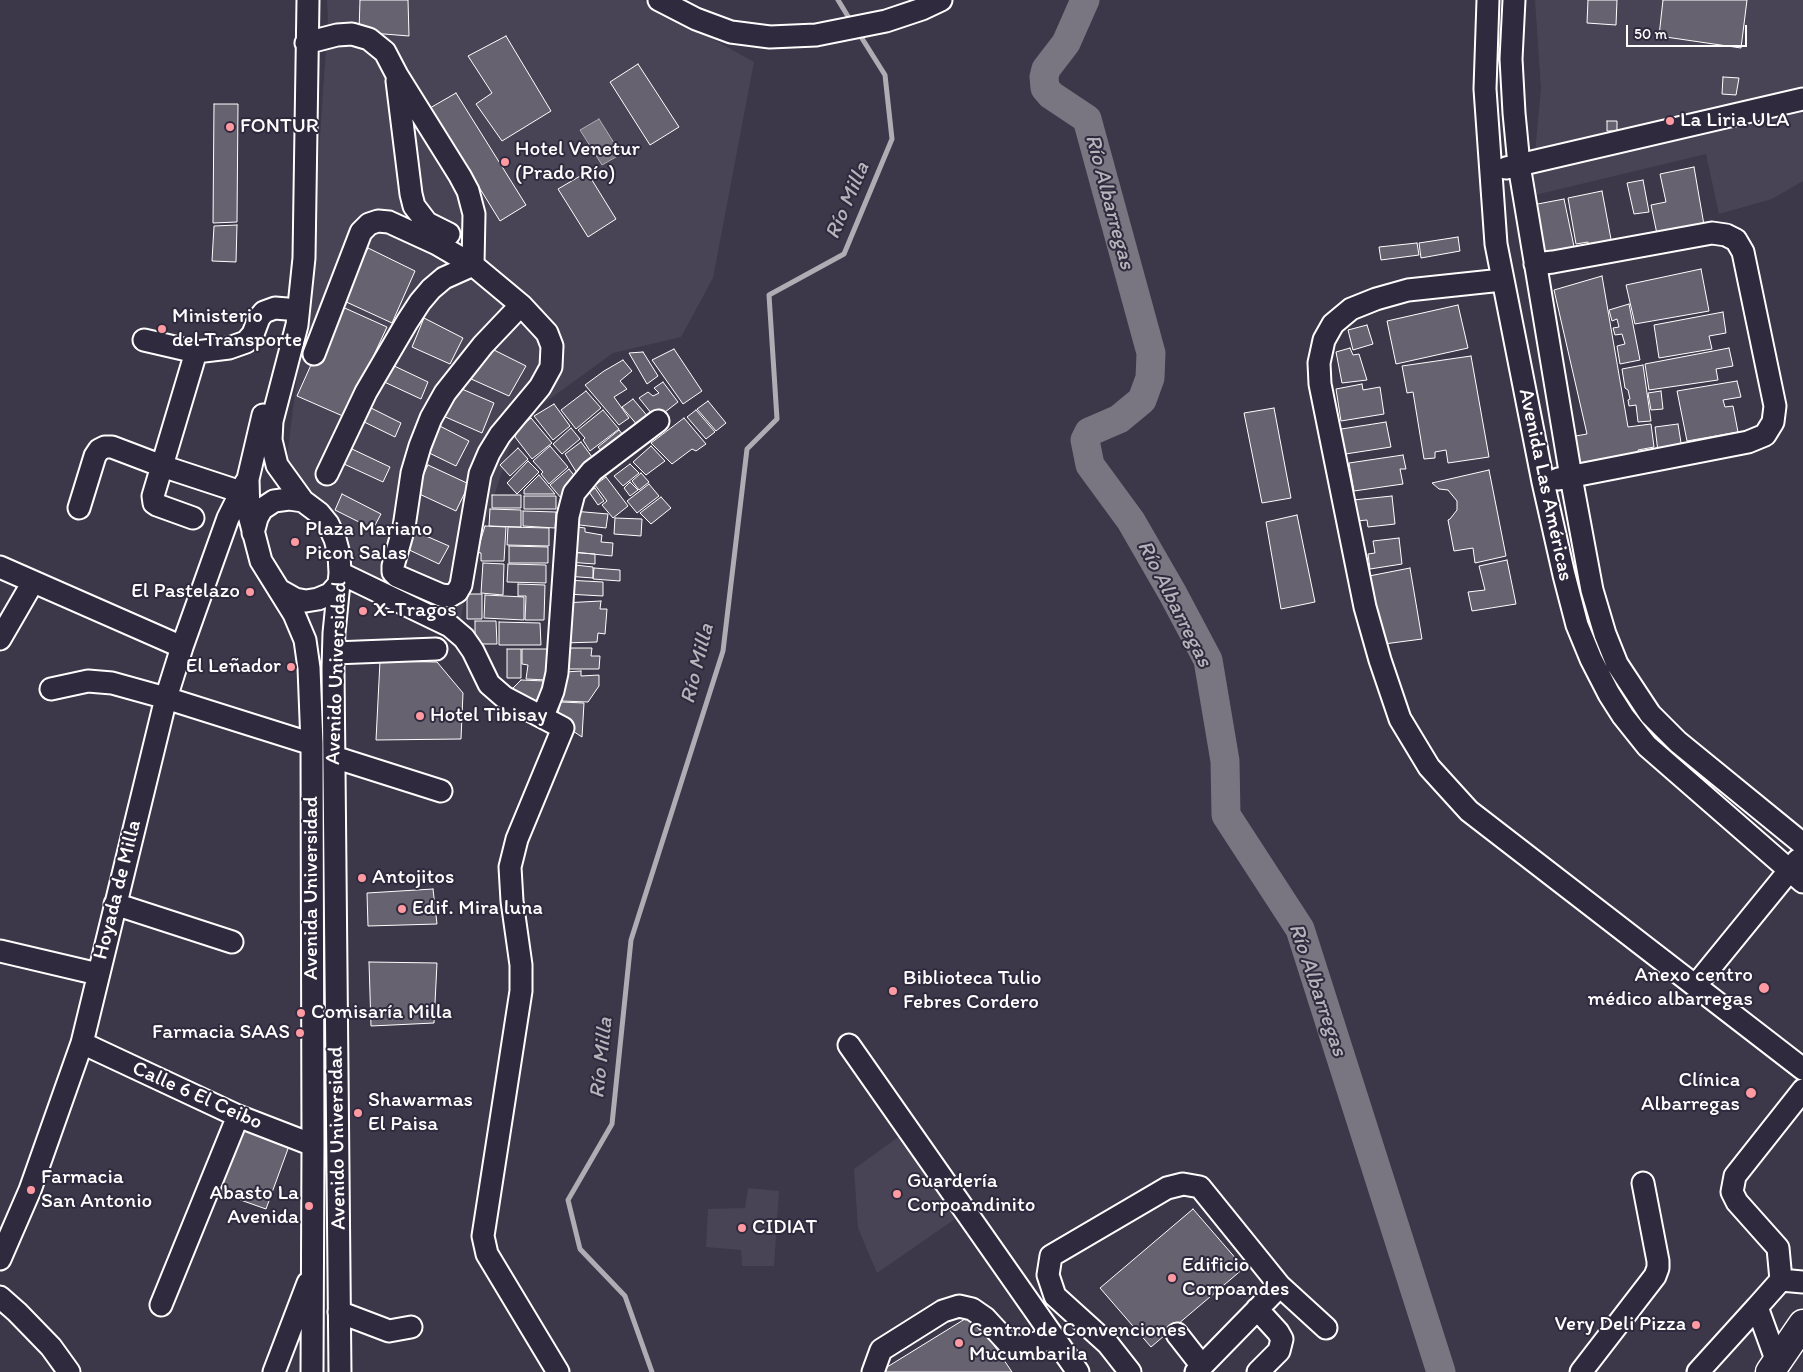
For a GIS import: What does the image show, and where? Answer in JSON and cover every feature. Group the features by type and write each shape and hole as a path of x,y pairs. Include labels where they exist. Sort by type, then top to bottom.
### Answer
{"highway":[{"path":"1777,1369 1803,1324"},
{"path":"1777,1369 1803,1351"}],"street":[{"path":"294,0 291,261 287,310 245,485 253,533 261,561 279,590 295,599 318,599 330,594 339,579 450,626 464,638 473,651 489,684 504,697 563,728 517,839 510,867 512,900 521,965 521,991 483,1236 487,1254 558,1372"},
{"name":"Avenido Universidad","path":"308,0 304,258 297,325 272,421 271,440 277,465 303,501 319,513 328,524 335,538 339,554 334,653 334,757 340,1372"},
{"path":"659,0 696,19 731,32 770,37 816,35 886,21 922,9 941,0"},
{"name":"Avenida Las Américas","path":"1488,0 1485,89 1496,244 1543,482 1577,625 1591,659 1609,694 1623,716 1648,746 1796,876"},
{"name":"Avenida Las Américas","path":"1514,0 1511,58 1519,165 1571,477 1592,590 1602,626 1617,664 1650,714 1678,742 1803,844"},
{"path":"306,43 337,35 352,34 369,39 385,52 468,191 474,214 473,265"},
{"path":"397,75 410,194 414,206 443,239 521,305 547,333 552,346 551,367 540,387 500,435 489,453 480,474 461,585 457,592 450,596 440,595 397,576 393,572 404,527 412,473 431,418 445,393 472,358 521,305"},
{"path":"1491,172 1803,99"},
{"path":"443,239 474,214"},
{"path":"314,354 361,232 369,224 378,221 389,222 443,239"},
{"path":"1535,264 1712,233 1726,235 1736,240 1743,252 1775,406 1773,422 1765,434 1748,442 1543,482"},
{"path":"327,474 366,392 420,302 444,278 473,265"},
{"path":"1502,280 1408,290 1376,299 1351,309 1333,324 1324,340 1319,363 1320,384 1366,607 1380,660 1400,719 1429,767 1469,811 1803,1069"},
{"path":"144,340 196,352 229,348 246,342 253,334 259,318 264,312 275,308 287,310"},
{"path":"193,518 154,503 153,496 196,352"},
{"path":"543,716 558,673 568,516 574,493 592,471 658,420"},
{"path":"80,508 95,456 99,450 112,447 162,466 245,485"},
{"name":"Hoyada de Milla","path":"0,1259 30,1190 82,1044 166,698 228,518 245,485"},
{"path":"253,533 257,518 262,509 274,501 288,499 303,501"},
{"path":"0,567 182,647"},
{"path":"0,639 33,582"},
{"name":"Avenida Universidad","path":"279,590 294,614 305,640 309,668 312,744 312,1372"},
{"path":"334,653 436,649"},
{"path":"51,688 75,682 101,682 166,698 312,744"},
{"path":"334,757 441,791"},
{"path":"1696,985 1796,876 1803,854"},
{"path":"115,904 232,942"},
{"path":"0,951 98,974"},
{"name":"Calle 6 El Ceibo","path":"82,1044 238,1116 313,1145"},
{"path":"849,1045 1078,1372"},
{"path":"1781,1280 1778,1267 1778,1248 1737,1202 1732,1192 1735,1176 1803,1090"},
{"path":"161,1305 238,1116"},
{"path":"1580,1372 1654,1276 1658,1268 1643,1183"},
{"path":"1130,1372 1108,1344 1055,1296 1048,1275 1051,1256 1168,1188 1183,1184 1200,1187 1280,1286 1326,1328"},
{"path":"274,1372 313,1269"},
{"path":"1781,1280 1803,1282"},
{"path":"1698,1372 1781,1280"},
{"path":"1177,1334 1199,1369 1280,1286"},
{"path":"0,1297 51,1347 69,1372"},
{"path":"873,1372 881,1350 943,1311 959,1306 972,1309 985,1318 1010,1345 1025,1346 1053,1337"},
{"path":"1757,1307 1777,1369"},
{"path":"1257,1309 1282,1339 1279,1350 1258,1372"},
{"path":"339,1312 389,1330 412,1327"}],"shaded area":[{"path":"327,0 643,0 754,62 713,278 681,337 613,353 518,422 470,571 460,623 360,582 286,466 312,254 328,20"},
{"name":"La Liria ULA","path":"1535,0 1803,0 1803,181 1772,199 1719,214 1706,154 1531,196 1541,88"},
{"path":"599,119 621,154 602,165 580,130"},
{"name":"Guardería Corpoandinito","path":"901,1135 955,1219 877,1273 858,1228 854,1169"},
{"name":"CIDIAT","path":"748,1188 779,1191 774,1266 742,1266 741,1250 706,1247 708,1209 745,1208"}],"building":[{"path":"360,0 408,0 409,36 359,32"},
{"path":"1588,0 1617,0 1616,25 1587,23"},
{"path":"1663,0 1747,0 1741,48 1659,36"},
{"path":"506,36 551,111 502,141 476,104 492,93 468,56"},
{"path":"638,64 679,127 650,145 610,82"},
{"path":"1723,77 1739,78 1736,95 1722,94"},
{"path":"456,93 526,205 500,221 430,108"},
{"path":"214,104 238,104 237,222 213,223"},
{"path":"1607,121 1617,121 1617,131 1607,131"},
{"path":"1694,167 1704,225 1657,234 1651,205 1666,202 1660,174"},
{"path":"587,172 616,219 588,237 558,189"},
{"path":"1643,180 1649,212 1634,214 1627,183"},
{"path":"1602,191 1613,250 1591,254 1588,242 1576,244 1568,198"},
{"path":"1564,199 1576,256 1539,262 1527,206"},
{"path":"237,225 236,262 212,261 214,226"},
{"path":"1458,237 1460,251 1421,258 1419,243"},
{"path":"1417,243 1419,255 1381,260 1379,247"},
{"path":"368,248 415,271 392,323 342,300"},
{"path":"1701,269 1709,311 1635,324 1626,285"},
{"path":"1602,276 1628,427 1651,424 1654,447 1638,450 1641,460 1574,470 1570,437 1587,434 1554,290"},
{"path":"1629,304 1640,360 1620,364 1617,346 1625,344 1622,334 1615,335 1613,328 1619,327 1617,319 1612,321 1609,310"},
{"path":"338,305 387,327 345,417 297,396"},
{"path":"1458,305 1468,348 1396,364 1387,321"},
{"path":"1723,312 1726,333 1709,336 1712,349 1659,358 1654,325"},
{"path":"424,318 463,338 450,364 412,347"},
{"path":"1367,325 1373,344 1353,350 1348,330"},
{"path":"486,346 526,366 509,396 469,378"},
{"path":"1350,348 1353,355 1359,354 1367,380 1342,383 1336,352"},
{"path":"1729,348 1733,366 1716,369 1718,380 1649,390 1645,364"},
{"path":"674,349 702,391 683,404 652,360"},
{"path":"643,352 658,376 647,384 629,353"},
{"path":"1471,356 1489,457 1448,463 1446,450 1435,452 1435,458 1424,459 1413,392 1407,393 1402,366"},
{"path":"623,360 632,371 620,381 627,389 614,397 629,418 619,425 585,385"},
{"path":"388,363 428,382 421,399 380,380"},
{"path":"1643,365 1651,421 1638,422 1636,405 1629,406 1628,400 1630,399 1628,390 1625,388 1622,369"},
{"path":"1737,381 1741,397 1723,400 1725,407 1733,406 1738,432 1687,441 1677,391"},
{"path":"663,382 678,402 656,419 639,398 648,392 653,396 659,393 654,388"},
{"path":"1362,384 1363,390 1380,387 1384,414 1341,421 1336,389"},
{"path":"455,386 494,403 482,433 441,415"},
{"path":"586,391 601,408 576,429 561,410"},
{"path":"1661,391 1663,409 1651,410 1648,393"},
{"path":"633,399 649,418 638,426 622,407"},
{"path":"708,401 726,423 716,431 697,409"},
{"path":"363,404 401,423 395,437 356,418"},
{"path":"554,404 570,426 553,440 534,416"},
{"path":"1274,408 1291,498 1262,503 1244,413"},
{"path":"603,410 619,429 590,451 583,440 585,438 578,430"},
{"path":"696,410 715,432 706,439 687,417"},
{"path":"531,418 552,443 532,459 515,437 518,429"},
{"path":"684,418 706,444 696,451 692,449 672,464 651,443"},
{"path":"432,422 469,441 456,466 419,448"},
{"path":"1386,422 1391,447 1339,455 1335,430"},
{"path":"1678,424 1682,449 1658,452 1655,427"},
{"path":"571,428 580,439 562,454 553,444"},
{"path":"619,430 628,441 607,458 598,447"},
{"path":"581,442 598,465 580,478 565,454"},
{"path":"550,446 568,467 549,484 541,474 543,472 533,461"},
{"path":"651,446 665,461 646,475 633,462"},
{"path":"518,448 528,459 510,476 500,465"},
{"path":"352,449 390,467 383,482 344,464"},
{"path":"1403,455 1406,469 1400,469 1403,484 1354,491 1349,463"},
{"path":"528,461 539,472 517,494 507,483"},
{"path":"630,464 639,473 623,486 614,476"},
{"path":"428,465 469,484 456,511 415,492"},
{"path":"569,469 580,483 561,498 550,485"},
{"path":"1489,470 1506,556 1475,563 1473,548 1454,551 1448,520 1457,510 1457,501 1448,490 1439,489 1432,483"},
{"path":"641,473 649,482 639,490 632,481"},
{"path":"539,475 555,494 524,494 524,490"},
{"path":"606,477 628,506 613,518 602,505 607,501 595,485"},
{"path":"630,482 638,490 630,496 624,488"},
{"path":"649,484 659,496 637,513 627,501"},
{"path":"595,488 604,501 598,505 589,492"},
{"path":"342,494 381,514 373,529 335,510"},
{"path":"492,495 521,495 521,508 492,508"},
{"path":"524,496 556,496 556,509 524,509"},
{"path":"1392,496 1395,524 1368,527 1367,520 1357,521 1353,500"},
{"path":"661,497 671,508 651,524 640,513"},
{"path":"490,509 521,510 521,527 489,526"},
{"path":"523,511 556,512 555,528 523,526"},
{"path":"573,511 608,514 606,528 571,524"},
{"path":"1297,515 1315,602 1281,609 1266,522"},
{"path":"615,518 642,519 641,536 614,534"},
{"path":"485,526 506,527 504,561 481,561 481,553 477,552"},
{"path":"570,526 585,528 585,532 602,535 601,542 613,543 612,556 573,552"},
{"path":"508,527 549,528 549,546 507,545"},
{"path":"410,529 449,546 439,564 403,547"},
{"path":"1399,538 1402,564 1370,569 1368,554 1375,553 1373,541"},
{"path":"509,546 548,547 548,563 509,563"},
{"path":"569,552 595,554 595,564 568,562"},
{"path":"1507,560 1516,604 1472,611 1468,592 1485,590 1479,566"},
{"path":"483,563 504,564 503,595 481,593"},
{"path":"508,564 546,565 546,583 507,582"},
{"path":"566,564 593,567 593,578 566,576"},
{"path":"594,568 620,570 620,581 593,579"},
{"path":"1410,568 1422,639 1384,644 1369,576"},
{"path":"566,580 603,582 603,596 566,594"},
{"path":"518,584 545,585 544,620 525,620 526,596 518,596"},
{"path":"467,594 482,594 482,619 467,619"},
{"path":"485,595 524,597 524,620 484,618"},
{"path":"601,601 600,609 607,609 605,634 598,633 597,642 563,643 563,603"},
{"path":"475,621 496,621 497,644 475,644"},
{"path":"499,622 540,623 541,645 499,645"},
{"path":"562,648 592,648 591,656 600,656 599,669 562,669"},
{"path":"507,649 521,649 521,678 507,678"},
{"path":"522,649 548,649 547,680 526,679 528,665 522,664"},
{"name":"Hotel Tibisay","path":"380,661 437,662 463,693 461,739 376,740"},
{"path":"581,671 581,676 599,675 599,686 588,702 562,701 565,672"},
{"path":"521,680 545,681 541,696 534,706 511,690"},
{"path":"561,702 584,703 582,737 556,720"},
{"name":"Edif. Mira luna","path":"433,889 437,924 368,926 367,893"},
{"path":"369,962 437,963 434,1023 371,1026"},
{"path":"238,1128 289,1146 266,1209 215,1191"},
{"name":"Edificio Corpoandes","path":"1193,1209 1244,1268 1151,1347 1100,1288"},
{"name":"Centro de Convenciones Mucumbarila","path":"973,1314 1012,1372 879,1372"}],"waterway":[{"name":"Río Milla","path":"838,0 852,23"},
{"name":"Río Albarregas","path":"1085,0 1066,43 1046,69 1044,77 1045,88 1051,95 1087,119 1151,353 1150,378 1142,400 1119,419 1089,432 1085,440 1090,465 1131,521 1208,660 1225,761 1226,815 1300,929 1441,1372"},
{"name":"Río Milla","path":"652,1372 625,1296 580,1249 568,1200 612,1124 631,940 723,651 747,449 777,419 769,295 844,254 892,139 885,75 858,32"}],"place":[{"name":"La Liria ULA","path":"1670,121"},
{"name":"FONTUR","path":"230,127"},
{"name":"Hotel Venetur (Prado Río)","path":"505,162"},
{"name":"Ministerio del Transporte","path":"162,329"},
{"name":"Plaza Mariano Picon Salas","path":"295,542"},
{"name":"El Pastelazo","path":"250,592"},
{"name":"X-Tragos","path":"363,611"},
{"name":"El Leñador","path":"291,667"},
{"name":"Hotel Tibisay","path":"420,716"},
{"name":"Antojitos","path":"362,878"},
{"name":"Edif. Mira luna","path":"402,909"},
{"name":"Anexo centro médico albarregas","path":"1764,988"},
{"name":"Biblioteca Tulio Febres Cordero","path":"893,991"},
{"name":"Comisaría Milla","path":"301,1013"},
{"name":"Farmacia SAAS","path":"300,1033"},
{"name":"Clínica Albarregas","path":"1751,1093"},
{"name":"Shawarmas El Paisa","path":"358,1113"},
{"name":"Farmacia San Antonio","path":"31,1190"},
{"name":"Guardería Corpoandinito","path":"897,1194"},
{"name":"Abasto La Avenida","path":"309,1206"},
{"name":"CIDIAT","path":"742,1228"},
{"name":"Edificio Corpoandes","path":"1172,1278"},
{"name":"Very Deli Pizza","path":"1696,1325"},
{"name":"Centro de Convenciones Mucumbarila","path":"959,1343"}]}
